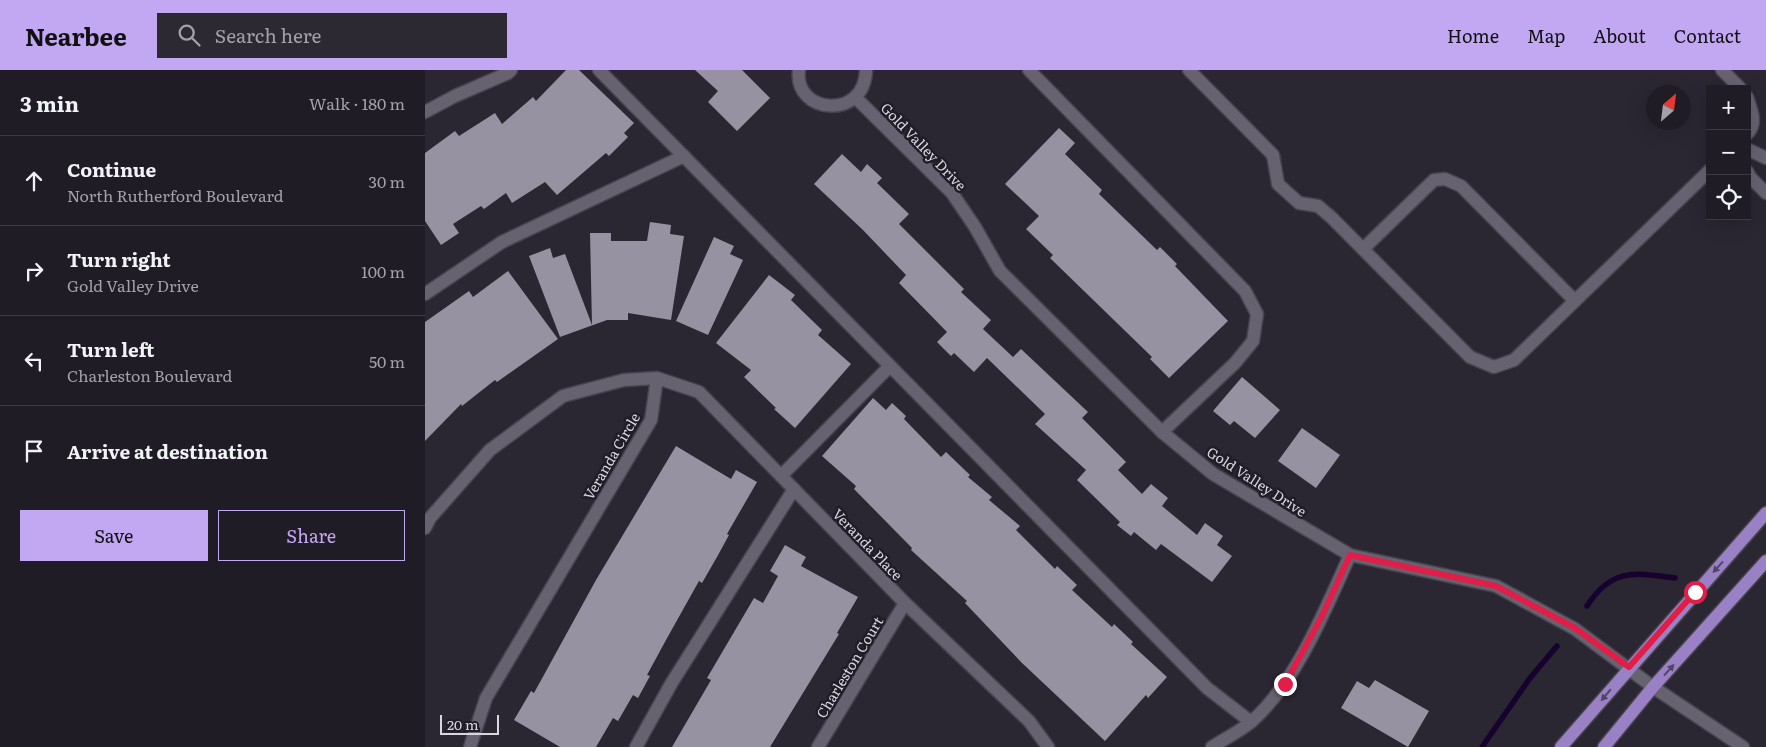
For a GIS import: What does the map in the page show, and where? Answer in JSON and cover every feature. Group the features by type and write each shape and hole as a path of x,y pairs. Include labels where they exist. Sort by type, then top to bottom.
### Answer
{"main road":[{"path":"1561,747 1629,667 1766,513"},
{"path":"1604,747 1653,687 1766,561"}],"street":[{"path":"425,112 455,96 508,74 511,70"},
{"path":"599,70 1207,688 1251,722"},
{"path":"799,70 800,85 806,95 827,107 839,106 850,102 861,91 866,70"},
{"path":"1029,70 1245,291 1257,314 1253,341 1235,363 1162,432"},
{"path":"1189,70 1273,155 1278,184 1299,203 1318,206 1470,357 1494,367 1514,360 1706,174"},
{"path":"1722,70 1737,85"},
{"name":"Gold Valley Drive","path":"855,97 952,193 975,227 1000,271 1162,432 1213,474 1350,555 1496,586 1575,628 1653,687 1743,747"},
{"path":"1751,110 1753,116 1751,130"},
{"path":"1751,151 1766,158"},
{"path":"425,294 502,242 684,156"},
{"path":"1749,175 1766,193"},
{"path":"1363,249 1434,180 1445,179 1461,186 1575,301"},
{"path":"781,476 890,366"},
{"path":"427,521 490,450 563,396 624,380 657,378"},
{"name":"Veranda Place","path":"657,378 699,392 905,603 1029,721 1048,747"},
{"name":"Veranda Circle","path":"470,747 486,698 651,420 657,378"},
{"path":"636,747 671,684 794,489"},
{"path":"1212,747 1251,722 1285,684 1322,616 1350,555"},
{"name":"Charleston Court","path":"818,747 905,603"}],"building":[{"path":"566,70 579,70 634,123 624,133 628,137 609,156 606,153 557,195 545,182 512,203 506,193 484,209 481,206 453,224 459,233 441,245 425,221 425,153 455,131 459,136 495,113 502,124 533,97 536,101"},
{"path":"695,70 742,70 770,98 737,131 708,102 718,91"},
{"path":"1059,128 1075,143 1065,154 1102,190 1099,194 1157,250 1160,247 1177,264 1175,266 1228,321 1169,378 1150,359 1152,357 1050,258 1053,255 1026,229 1039,216 1005,184"},
{"path":"842,154 861,172 867,164 882,178 877,183 909,214 899,224 964,289 961,292 991,320 983,329 1013,357 1021,349 1088,412 1082,418 1126,462 1118,470 1142,494 1151,484 1168,498 1162,506 1197,535 1205,523 1223,536 1217,545 1232,556 1212,582 1161,544 1156,550 1134,532 1131,536 1117,525 1120,522 1077,480 1086,470 1035,424 1045,414 987,358 974,372 954,353 951,356 937,342 947,332 899,283 906,275 863,230 814,184"},
{"path":"650,222 671,225 670,234 684,236 671,320 628,313 628,320 607,320 560,337 529,256 550,248 553,258 565,254 592,325 590,233 611,233 611,241 647,241"},
{"path":"714,237 734,246 730,254 743,260 708,335 676,321"},
{"path":"508,271 558,339 497,382 495,380 462,406 461,404 425,441 425,322 469,291 473,297"},
{"path":"769,275 795,295 791,300 822,330 818,335 851,364 795,428 744,377 751,370 716,343"},
{"path":"1242,377 1280,410 1255,438 1234,421 1230,425 1213,411"},
{"path":"873,398 886,410 892,403 906,416 904,419 941,457 946,452 970,475 968,477 992,497 989,500 1020,526 1016,530 1055,569 1057,566 1077,585 1072,590 1112,627 1114,624 1133,642 1131,644 1167,677 1148,698 1146,695 1105,741 1022,663 965,603 967,601 911,550 912,548 854,489 856,486 822,456"},
{"path":"1302,428 1340,455 1316,488 1278,461"},
{"path":"676,446 731,479 736,470 757,482 727,534 729,535 717,557 702,583 699,581 666,640 647,675 650,676 638,698 633,695 618,721 613,718 596,747 560,747 514,720 531,691 534,693 596,580"},
{"path":"785,545 806,557 801,566 858,597 837,633 839,634 770,747 672,747 711,680 707,678 754,598 763,603 778,576 770,571"},
{"path":"1375,680 1429,711 1408,747 1341,708 1357,681 1369,688"}],"waterway":[{"path":"1587,606 1596,593 1615,579 1636,574 1675,578"},
{"path":"1482,747 1530,678 1557,646"}],"route":[{"path":"1285,684 1322,616 1350,555 1496,586 1575,628 1629,667 1695,592"}]}
